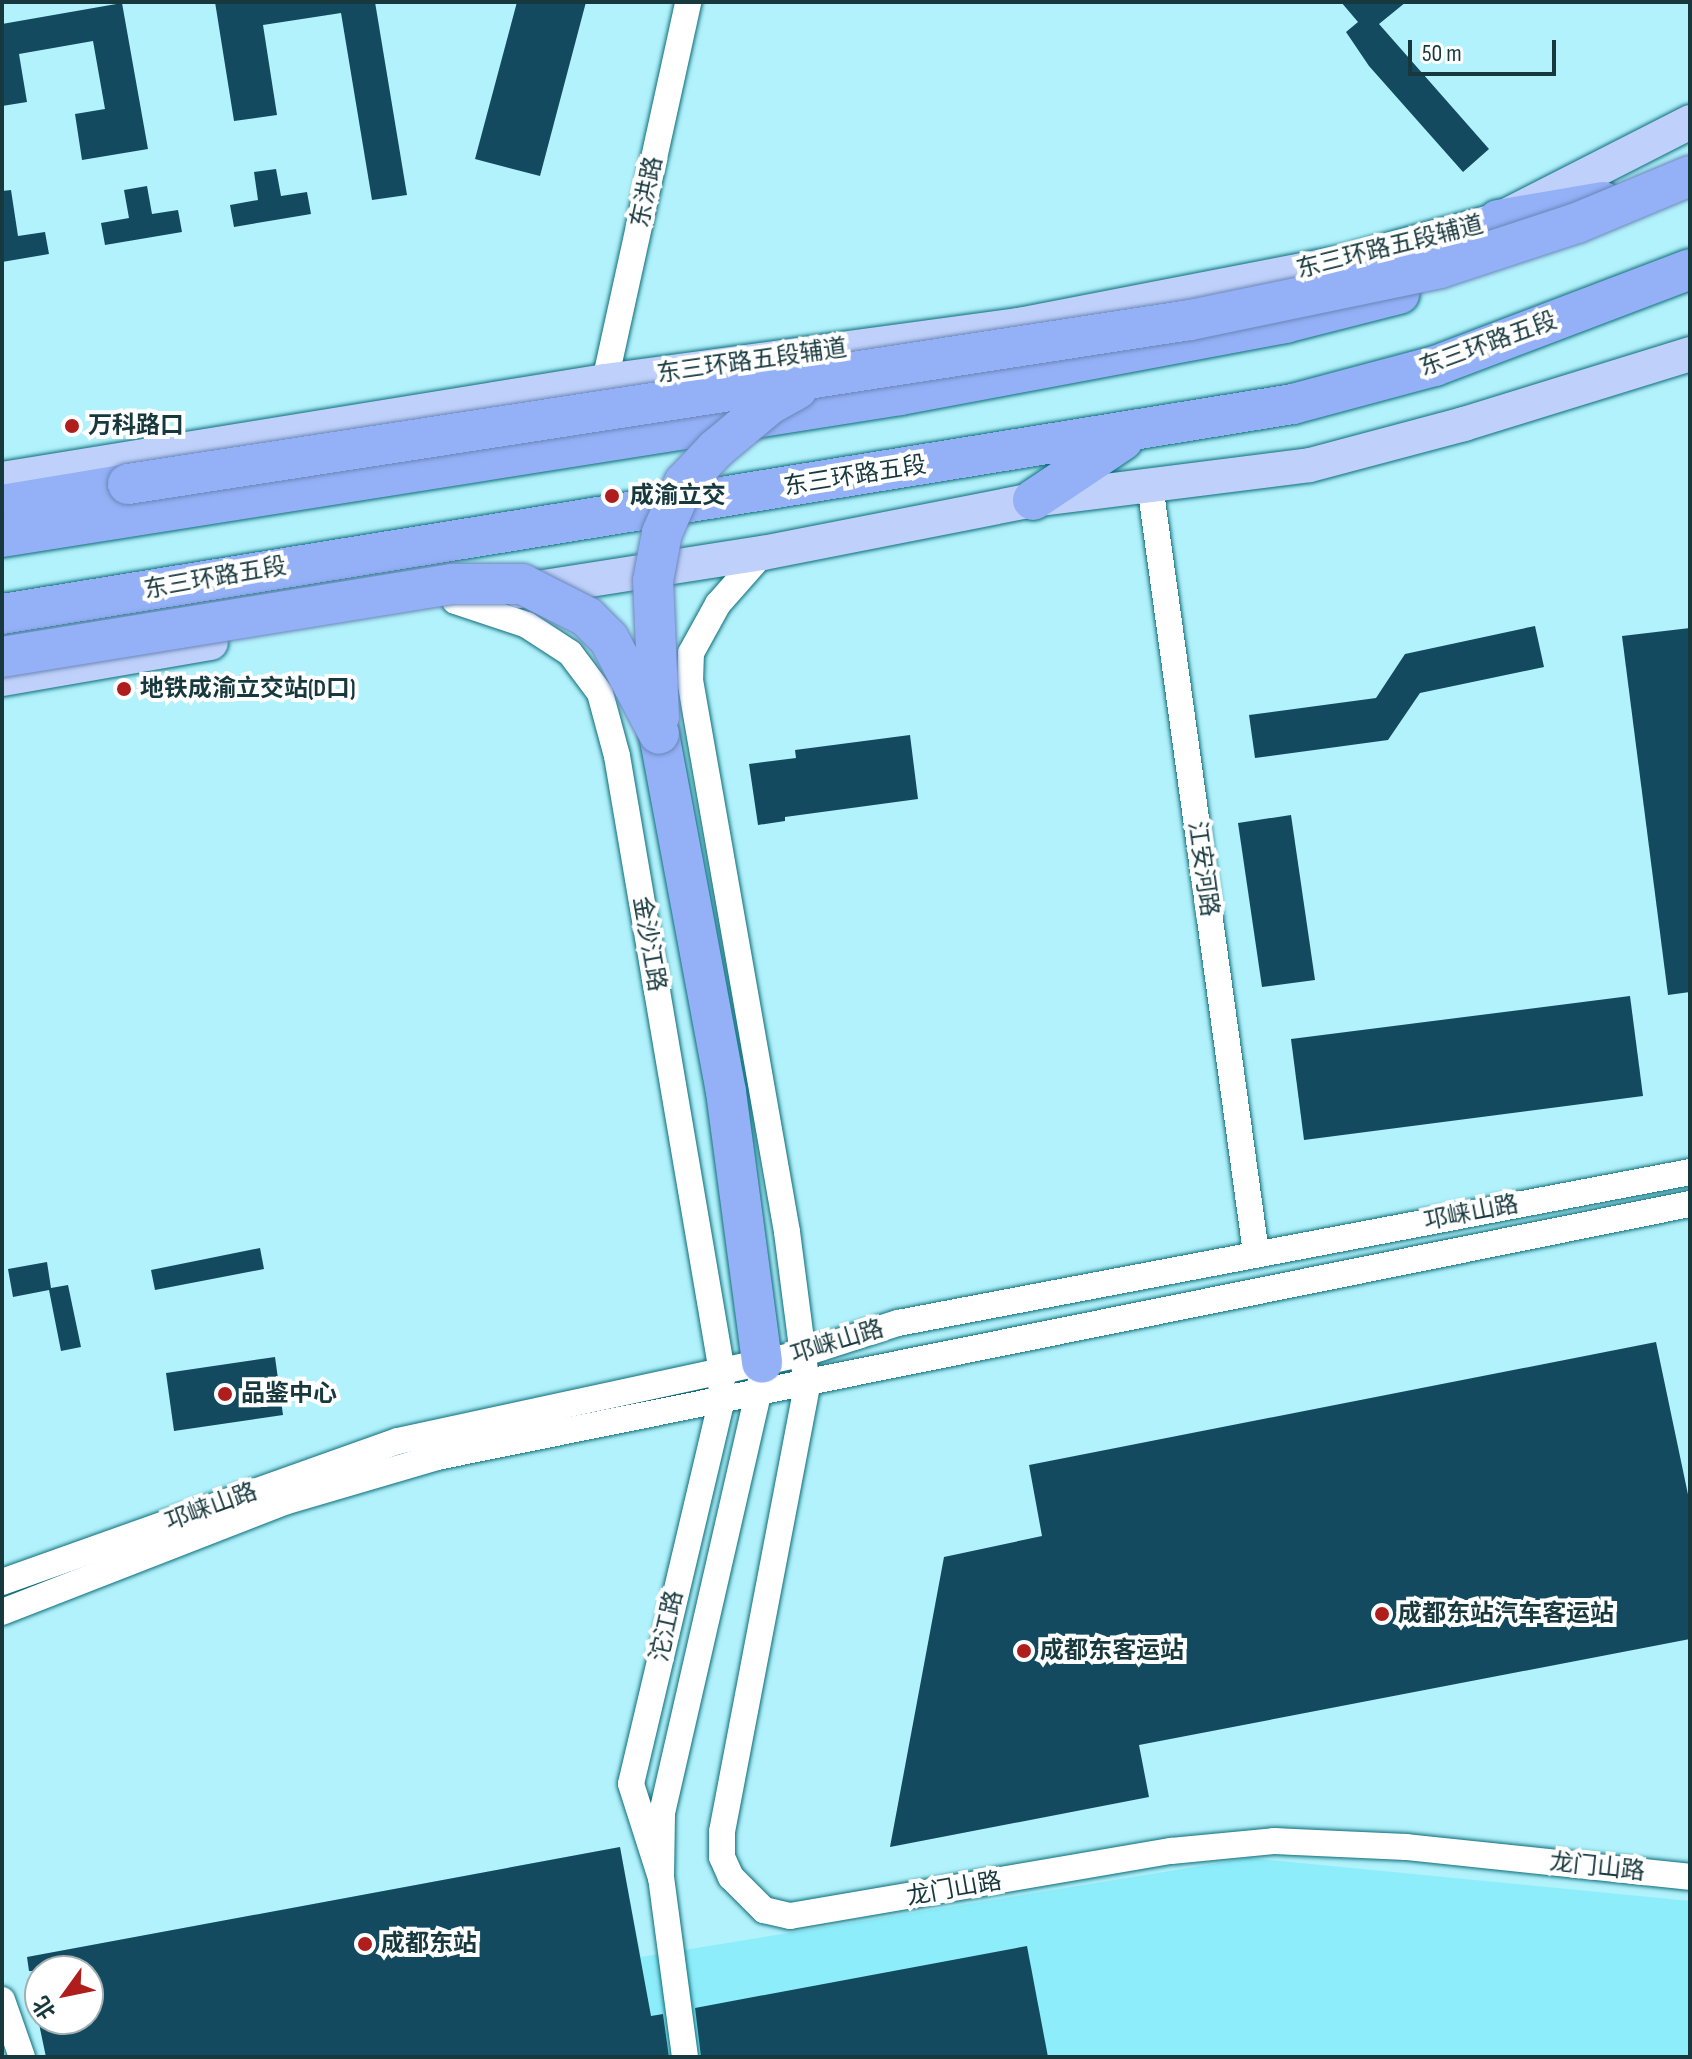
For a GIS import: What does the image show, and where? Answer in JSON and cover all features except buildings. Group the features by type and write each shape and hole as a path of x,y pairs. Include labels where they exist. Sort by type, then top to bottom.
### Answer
{"highway":[{"path":"2,505 283,458 808,383 1190,320 1440,268 1577,223 1690,176"},
{"path":"1498,220 1690,191"},
{"path":"2,537 901,395 1285,323 1488,269 1602,232 1690,191"},
{"name":"东三环路五段","path":"2,614 1135,433 1293,404 1435,366 1690,269"},
{"path":"761,1379 726,1092 659,734 653,581 662,533 684,483 716,449 770,404 808,383"},
{"path":"1033,500 1135,433"},
{"path":"2,657 452,584 522,584 587,617 609,639 659,734"}],"main road":[{"path":"1498,220 1690,122"},
{"name":"东三环路五段辅道","path":"2,479 605,381 1019,325 1344,262 1498,220"},
{"path":"2,679 455,601 763,553 1033,500 1310,465 1679,359"}],"street":[{"name":"东洪路","path":"605,381 688,2"},
{"name":"江安河路","path":"1150,485 1256,1253"},
{"path":"763,553 718,604 691,653 690,680 787,1232 807,1386"},
{"name":"金沙江路","path":"455,601 527,625 570,653 600,693 617,756 722,1372"},
{"name":"邛崃山路","path":"2,1612 287,1501 437,1457 721,1403 802,1354 898,1323 1690,1172"},
{"name":"邛崃山路","path":"2,1582 398,1441 722,1372 807,1386 1009,1339 1690,1207"},
{"name":"沱江路","path":"661,1878 631,1784 721,1403 722,1372"},
{"path":"674,2057 673,1995 661,1878 662,1813 728,1510 761,1379"},
{"name":"龙门山路","path":"807,1386 722,1832 722,1857 731,1877 764,1910 790,1916 819,1913 1171,1851 1274,1841 1406,1847 1690,1877"},
{"path":"673,1995 685,2057"},
{"path":"2,2000 22,2057"}],"shaded area":[{"path":"620,1847 641,1957 1250,1858 1690,1901 1690,2057 36,2057 45,2054 41,2035 104,2035 104,1955 38,1955"}],"place":[{"name":"万科路口","path":"72,426"},
{"name":"成渝立交","path":"612,496"},
{"name":"地铁成渝立交站(D口)","path":"124,689"},
{"name":"品鉴中心","path":"225,1394"},
{"name":"成都东站汽车客运站","path":"1382,1614"},
{"name":"成都东客运站","path":"1024,1651"},
{"name":"成都东站","path":"365,1944"}]}
